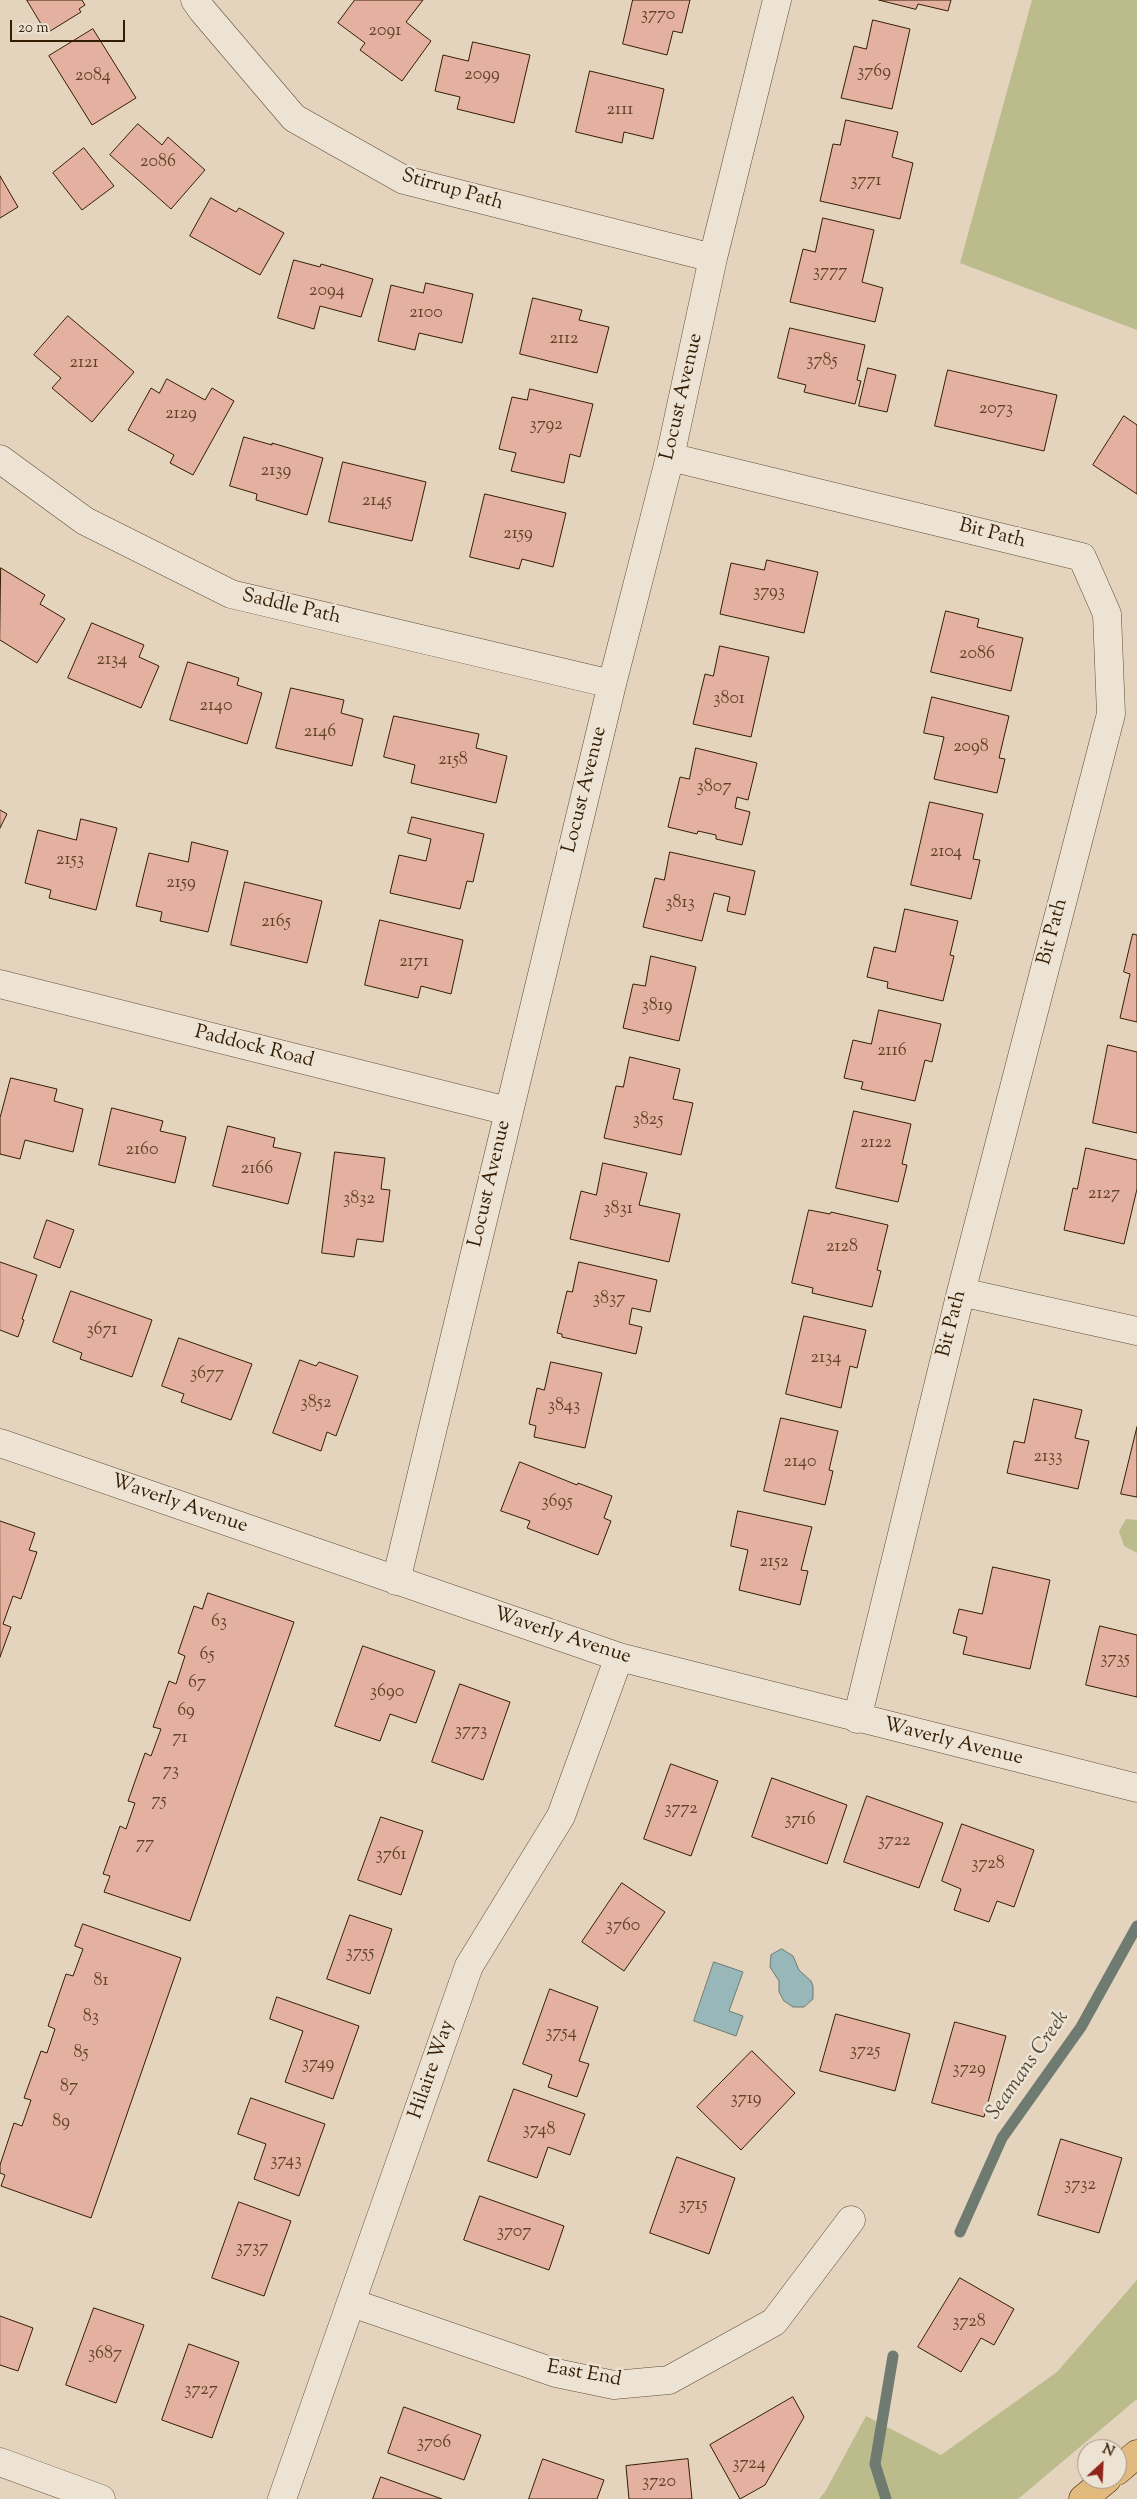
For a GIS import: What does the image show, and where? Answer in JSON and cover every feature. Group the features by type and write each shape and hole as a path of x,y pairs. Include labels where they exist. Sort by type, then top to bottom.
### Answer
{"highway":[{"path":"1127,2462 1137,2454"},
{"path":"1083,2499 1095,2489"}],"street":[{"name":"Stirrup Path","path":"196,0 202,10 294,118 404,180 713,258"},
{"name":"Locust Avenue","path":"396,1581 612,684 670,457 713,258 776,0"},
{"name":"Bit Path","path":"670,457 1082,557 1107,614 1111,714 961,1292 857,1719"},
{"name":"Saddle Path","path":"0,459 85,521 231,594 612,684"},
{"name":"Paddock Road","path":"0,984 508,1111"},
{"path":"961,1292 1137,1331"},
{"name":"Waverly Avenue","path":"0,1443 619,1657 857,1719 1137,1788"},
{"name":"Hilaire Way","path":"282,2499 469,1966 561,1816 619,1657"},
{"name":"East End","path":"352,2303 556,2373 614,2385 670,2380 774,2322 851,2220"},
{"path":"0,2462 101,2499"}],"green space":[{"path":"1032,0 1137,0 1137,330 960,263"},
{"path":"1126,1519 1137,1520 1137,1553 1124,1546 1119,1531"},
{"path":"1137,2280 1137,2399 1089,2439 1077,2439 1077,2449 1018,2499 819,2499 825,2492 866,2416 941,2455 1057,2372"}],"water":[{"path":"782,1949 793,1956 799,1970 811,1981 813,1986 813,1999 804,2007 793,2007 784,2001 779,1992 779,1981 770,1967 771,1955"},
{"path":"714,1962 743,1972 729,2011 743,2016 736,2036 694,2021"}],"building":[{"path":"27,0 82,0 85,5 79,9 81,12 47,33"},
{"path":"355,0 423,0 406,22 431,41 402,81 360,50 365,43 338,23"},
{"path":"633,0 690,0 682,33 673,31 667,55 623,44"},
{"path":"879,0 951,0 948,11 918,4 916,9"},
{"path":"873,20 910,29 892,109 841,98 854,46 866,49"},
{"path":"93,29 136,98 92,125 49,56"},
{"path":"473,42 530,55 514,123 457,109 460,97 435,91 443,55 468,61"},
{"path":"590,71 664,89 653,139 624,132 622,143 576,132"},
{"path":"846,120 898,132 892,157 913,163 900,219 820,201 833,144 840,145"},
{"path":"138,124 162,145 168,137 205,170 171,209 110,155"},
{"path":"84,148 114,186 82,210 53,173"},
{"path":"0,176 18,207 0,218"},
{"path":"211,198 236,212 239,208 284,233 260,275 190,236"},
{"path":"823,218 874,230 862,282 883,288 875,322 790,302 803,249 815,252"},
{"path":"294,260 320,267 321,264 373,279 361,317 320,306 314,329 278,318"},
{"path":"426,283 473,294 462,343 419,333 415,350 378,341 391,285 423,293"},
{"path":"533,298 582,310 579,320 609,327 597,373 520,354"},
{"path":"68,316 134,372 92,422 52,388 61,378 34,355"},
{"path":"790,328 865,345 857,380 861,381 855,404 804,392 806,385 778,378"},
{"path":"868,368 896,375 887,412 859,406"},
{"path":"948,370 1057,395 1044,451 935,426"},
{"path":"167,379 205,400 212,388 234,401 193,475 170,463 174,455 128,430 151,388 159,393"},
{"path":"530,389 593,404 580,457 570,454 564,483 511,471 516,453 499,449 512,397 527,400"},
{"path":"1124,416 1137,425 1137,494 1093,465"},
{"path":"244,437 323,458 307,515 256,500 257,494 230,486"},
{"path":"343,462 426,482 412,541 329,522"},
{"path":"485,494 566,513 553,567 522,559 519,569 470,557"},
{"path":"767,560 818,572 804,633 720,614 731,563 764,570"},
{"path":"1,568 45,595 40,604 65,619 37,663 0,640"},
{"path":"946,611 979,619 977,627 1023,638 1011,691 931,672"},
{"path":"92,623 144,645 139,657 159,666 141,708 68,678"},
{"path":"720,646 769,657 751,737 693,724 705,674 713,676"},
{"path":"188,662 239,678 237,685 262,693 247,744 170,720"},
{"path":"291,688 344,700 341,713 363,719 352,766 276,748"},
{"path":"932,697 1009,716 999,758 1005,759 997,793 934,779 944,737 924,733"},
{"path":"394,716 479,734 476,748 507,756 496,803 411,783 415,765 384,757"},
{"path":"696,748 757,763 748,800 737,797 735,808 750,812 742,845 716,839 716,835 698,831 697,834 668,827 680,777 689,779"},
{"path":"930,802 983,814 973,859 980,860 971,899 911,885"},
{"path":"0,810 7,814 0,828"},
{"path":"412,817 484,834 473,882 467,881 460,909 390,893 399,855 426,861 431,839 408,833"},
{"path":"81,819 117,828 96,910 49,898 51,890 25,883 38,830 76,840"},
{"path":"192,842 228,851 208,932 160,921 162,912 136,906 149,853 188,862"},
{"path":"670,852 755,871 745,915 727,911 730,897 714,893 702,941 643,927 655,878 664,880"},
{"path":"245,882 322,901 307,963 231,945"},
{"path":"905,909 958,921 950,955 954,956 943,1001 887,988 888,982 867,977 874,947 895,952"},
{"path":"380,920 463,940 451,994 421,986 418,998 365,985"},
{"path":"1133,934 1137,935 1137,1022 1120,1018 1130,974 1124,972"},
{"path":"651,956 696,967 679,1041 623,1028 633,984 645,986"},
{"path":"879,1010 941,1024 932,1062 925,1060 915,1101 861,1089 863,1082 844,1078 853,1040 871,1044"},
{"path":"1108,1045 1137,1052 1137,1133 1093,1123"},
{"path":"630,1057 680,1069 673,1099 693,1103 681,1155 604,1138 616,1086 623,1087"},
{"path":"11,1078 57,1089 54,1101 83,1109 73,1152 25,1140 20,1159 0,1154 0,1118"},
{"path":"112,1108 163,1121 160,1131 186,1137 175,1183 99,1165"},
{"path":"854,1111 911,1124 902,1164 907,1165 898,1202 836,1188"},
{"path":"228,1126 275,1138 273,1147 301,1153 288,1204 213,1186"},
{"path":"1086,1148 1137,1160 1137,1189 1124,1244 1064,1230 1073,1188 1077,1189"},
{"path":"335,1152 385,1158 381,1189 390,1190 383,1242 357,1239 354,1257 322,1253"},
{"path":"603,1163 647,1173 639,1205 680,1214 669,1262 570,1239 581,1191 596,1195"},
{"path":"809,1210 830,1214 831,1212 888,1225 877,1270 881,1271 872,1307 812,1293 813,1288 792,1283"},
{"path":"47,1220 74,1230 60,1268 34,1258"},
{"path":"0,1262 37,1275 18,1337 0,1330"},
{"path":"579,1262 657,1280 650,1312 632,1308 629,1324 642,1327 636,1354 562,1337 562,1334 557,1333 567,1291 572,1292"},
{"path":"71,1291 152,1320 132,1377 80,1359 82,1353 53,1342"},
{"path":"804,1316 866,1330 857,1368 850,1366 841,1408 786,1394"},
{"path":"179,1338 252,1364 231,1420 181,1402 184,1394 162,1386"},
{"path":"300,1360 316,1366 319,1362 358,1376 336,1436 327,1432 321,1451 273,1433"},
{"path":"551,1362 602,1373 585,1448 534,1437 536,1426 529,1424 537,1388 544,1390"},
{"path":"1034,1399 1082,1410 1075,1438 1089,1441 1078,1489 1007,1473 1014,1441 1024,1443"},
{"path":"781,1418 838,1431 829,1470 833,1471 825,1505 764,1491"},
{"path":"1137,1427 1137,1497 1121,1494"},
{"path":"520,1462 577,1485 578,1483 612,1496 604,1518 611,1521 598,1555 527,1528 530,1521 501,1511"},
{"path":"738,1511 812,1527 801,1570 808,1571 800,1605 739,1590 748,1550 731,1546"},
{"path":"0,1521 35,1533 29,1550 37,1552 21,1599 13,1596 3,1624 11,1627 0,1657"},
{"path":"993,1567 1050,1580 1030,1669 963,1654 967,1637 953,1633 959,1609 982,1614"},
{"path":"208,1593 294,1622 190,1921 104,1892 110,1876 103,1874 120,1826 126,1829 135,1803 128,1801 145,1753 151,1756 161,1729 153,1727 169,1681 176,1684 185,1656 178,1653 194,1606 202,1609"},
{"path":"1100,1626 1137,1635 1137,1697 1086,1685"},
{"path":"363,1646 435,1671 416,1723 390,1714 380,1741 335,1726"},
{"path":"460,1684 510,1702 483,1780 432,1762"},
{"path":"671,1764 718,1781 691,1856 644,1839"},
{"path":"772,1778 847,1805 827,1864 752,1837"},
{"path":"867,1796 943,1823 919,1888 844,1862"},
{"path":"381,1817 423,1831 401,1895 358,1880"},
{"path":"962,1824 1034,1850 1014,1907 997,1901 989,1922 954,1910 961,1889 942,1881"},
{"path":"622,1883 665,1912 624,1971 582,1942"},
{"path":"350,1915 392,1929 370,1994 327,1979"},
{"path":"83,1924 181,1958 91,2218 1,2186 5,2175 0,2173 0,2165 14,2123 22,2126 31,2100 24,2098 41,2051 47,2053 55,2029 48,2026 66,1974 73,1976 83,1949 75,1946"},
{"path":"550,1989 598,2007 579,2061 589,2064 577,2097 548,2087 552,2075 523,2064"},
{"path":"277,1997 359,2026 333,2099 285,2082 303,2031 270,2019"},
{"path":"836,2014 910,2034 895,2091 820,2071"},
{"path":"955,2022 1006,2036 984,2117 932,2103"},
{"path":"752,2051 795,2093 741,2150 697,2107"},
{"path":"514,2089 585,2114 570,2155 548,2147 537,2178 488,2161"},
{"path":"251,2098 325,2124 299,2196 254,2179 266,2144 238,2134"},
{"path":"1061,2139 1122,2158 1099,2233 1038,2215"},
{"path":"677,2157 735,2178 709,2254 650,2233"},
{"path":"480,2196 564,2226 549,2270 464,2240"},
{"path":"239,2202 291,2221 264,2296 212,2278"},
{"path":"960,2278 1014,2309 994,2345 981,2338 961,2372 918,2347"},
{"path":"94,2308 144,2325 116,2403 66,2385"},
{"path":"0,2316 33,2328 18,2371 0,2365"},
{"path":"189,2344 239,2362 212,2438 162,2420"},
{"path":"793,2397 804,2417 765,2485 740,2499 710,2445"},
{"path":"404,2407 481,2435 464,2480 388,2453"},
{"path":"543,2459 604,2480 597,2499 529,2499"},
{"path":"688,2459 692,2499 629,2499 626,2466"},
{"path":"381,2477 442,2499 373,2499"}],"waterway":[{"name":"Seamans Creek","path":"960,2232 1002,2138 1081,2027 1137,1926"},
{"name":"Seamans Creek","path":"886,2499 875,2464 893,2356"}]}
